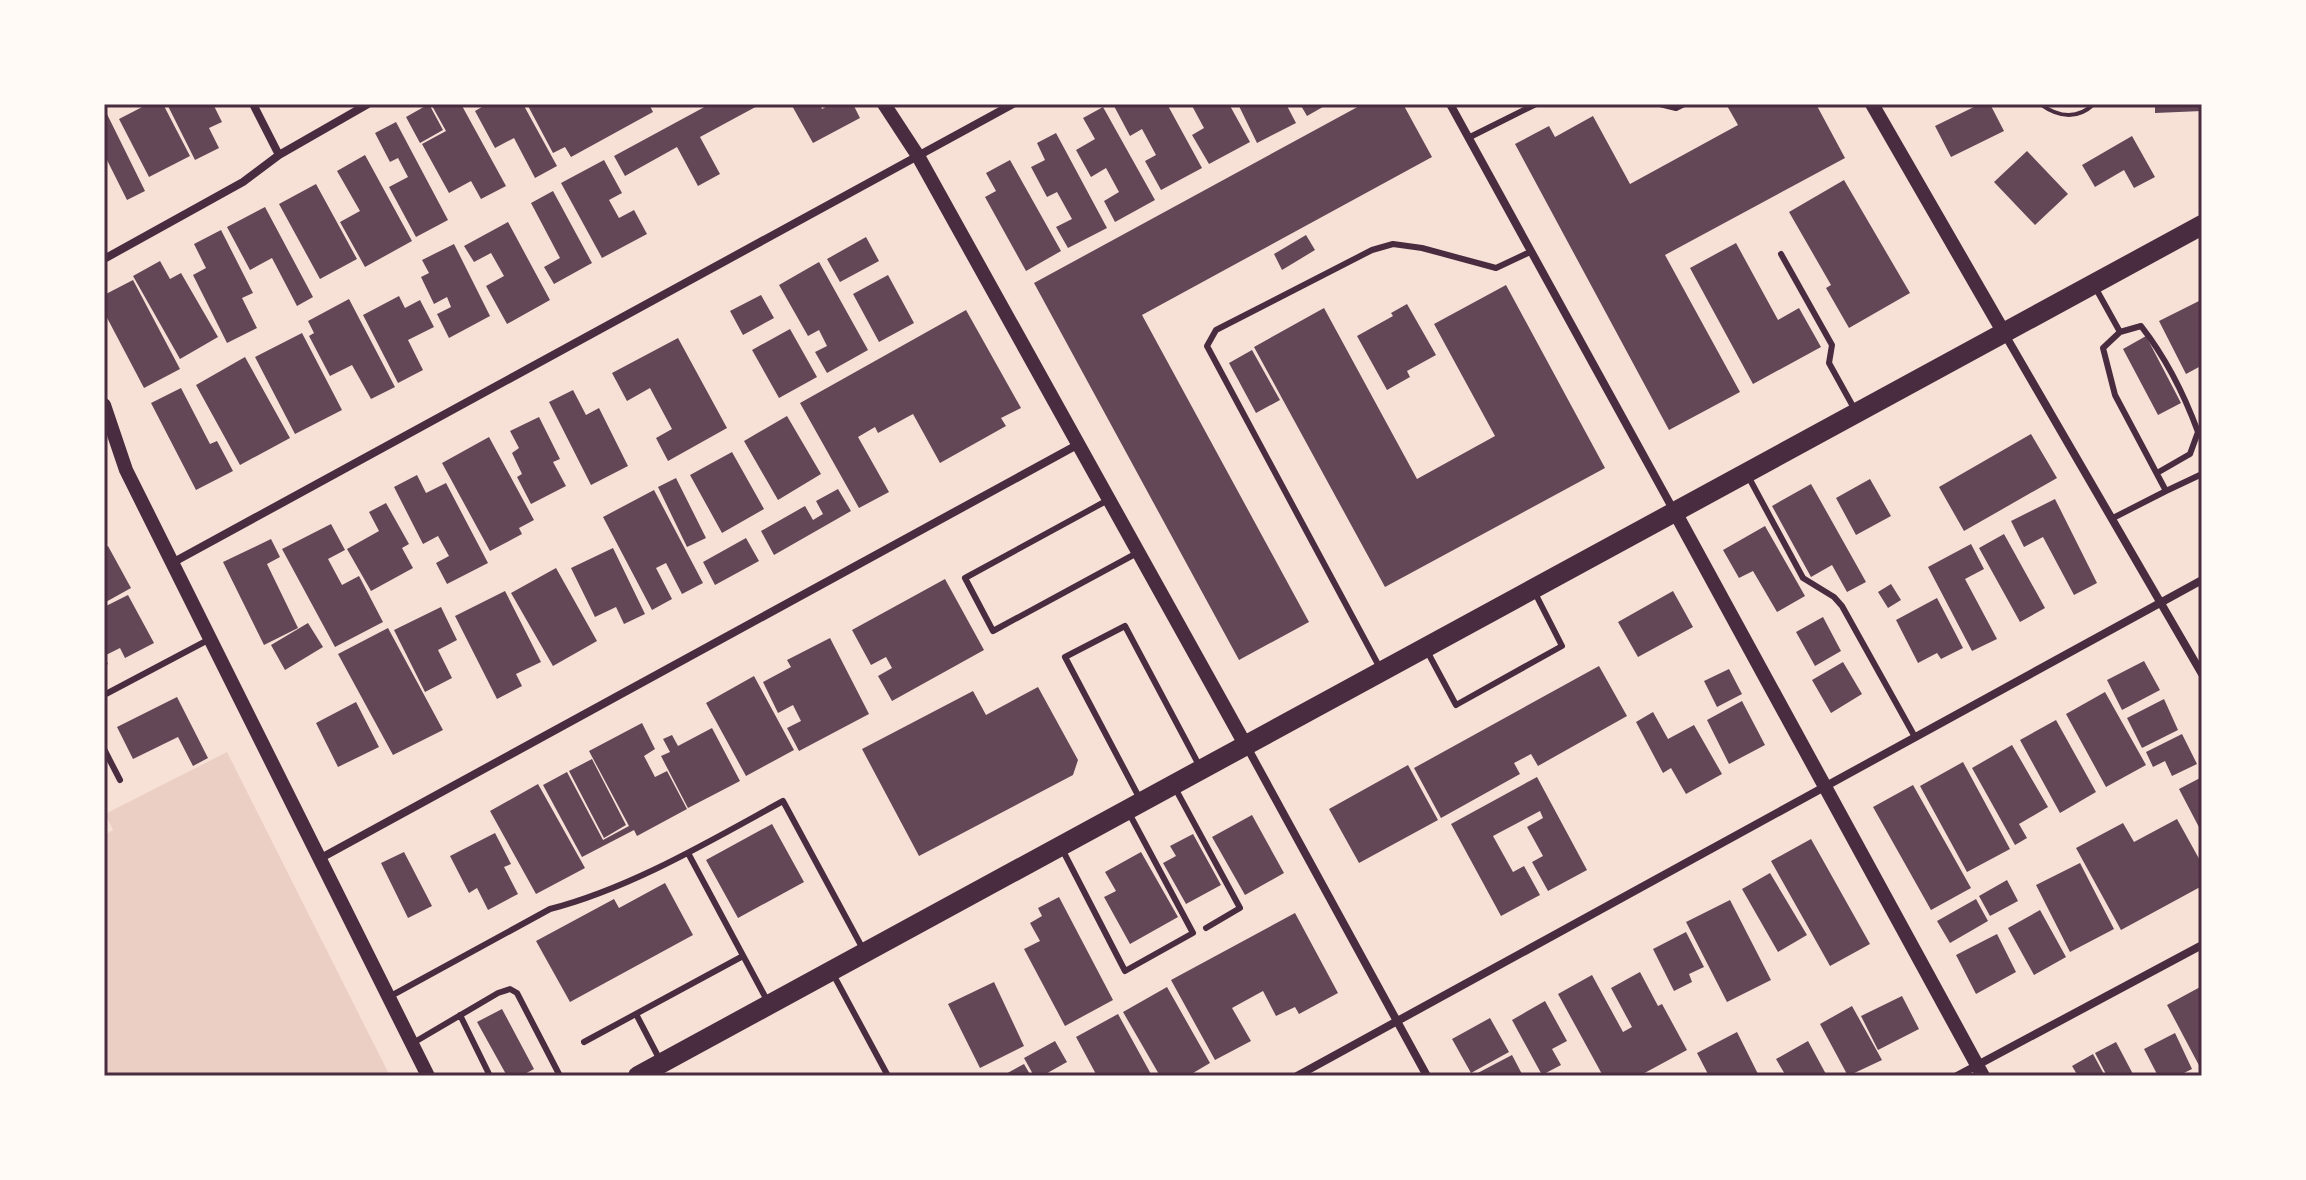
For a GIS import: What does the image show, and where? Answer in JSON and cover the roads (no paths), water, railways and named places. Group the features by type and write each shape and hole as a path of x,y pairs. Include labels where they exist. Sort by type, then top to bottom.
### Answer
{"main road":[{"path":"638,1076 2202,225"}],"street":[{"path":"253,104 279,155"},
{"path":"104,259 243,182 279,155 368,104"},
{"path":"884,104 918,156 1427,1076"},
{"path":"172,563 1013,104"},
{"path":"1450,104 1980,1070"},
{"path":"1872,104 2202,674"},
{"path":"104,405 126,470 428,1076"},
{"path":"104,440 126,470"},
{"path":"321,858 1077,445"},
{"path":"1297,1076 2202,580"},
{"path":"1957,1076 1980,1070 2202,945"}],"lane":[{"path":"1468,138 1536,104"},
{"path":"1660,104 1676,108 1684,104"},
{"path":"1382,671 1207,346 1216,330 1372,250 1393,244 1422,248 1496,268 1530,252"},
{"path":"1781,254 1832,345 1829,363 1857,413"},
{"path":"2093,284 2120,332"},
{"path":"2157,473 2190,454 2198,432 2186,401 2155,344 2141,326 2120,332 2103,348 2115,395 2166,491"},
{"path":"1746,473 1803,578 1834,597 1842,606 1915,737"},
{"path":"2113,518 2202,474"},
{"path":"1108,500 965,578 993,631 1137,553"},
{"path":"1425,648 1456,705 1562,646 1533,589"},
{"path":"1060,846 1125,971 1193,933 1065,657 1125,626 1202,769"},
{"path":"104,695 211,638"},
{"path":"104,749 120,780"},
{"path":"1173,785 1240,908 1206,928"},
{"path":"389,997 550,909 579,902 688,853 783,801 865,953"},
{"path":"688,853 769,1005"},
{"path":"584,1042 743,956"},
{"path":"831,971 888,1076"},
{"path":"412,1043 510,989 517,993 560,1076"},
{"path":"636,1014 662,1063"},
{"path":"460,1015 490,1076"}]}
